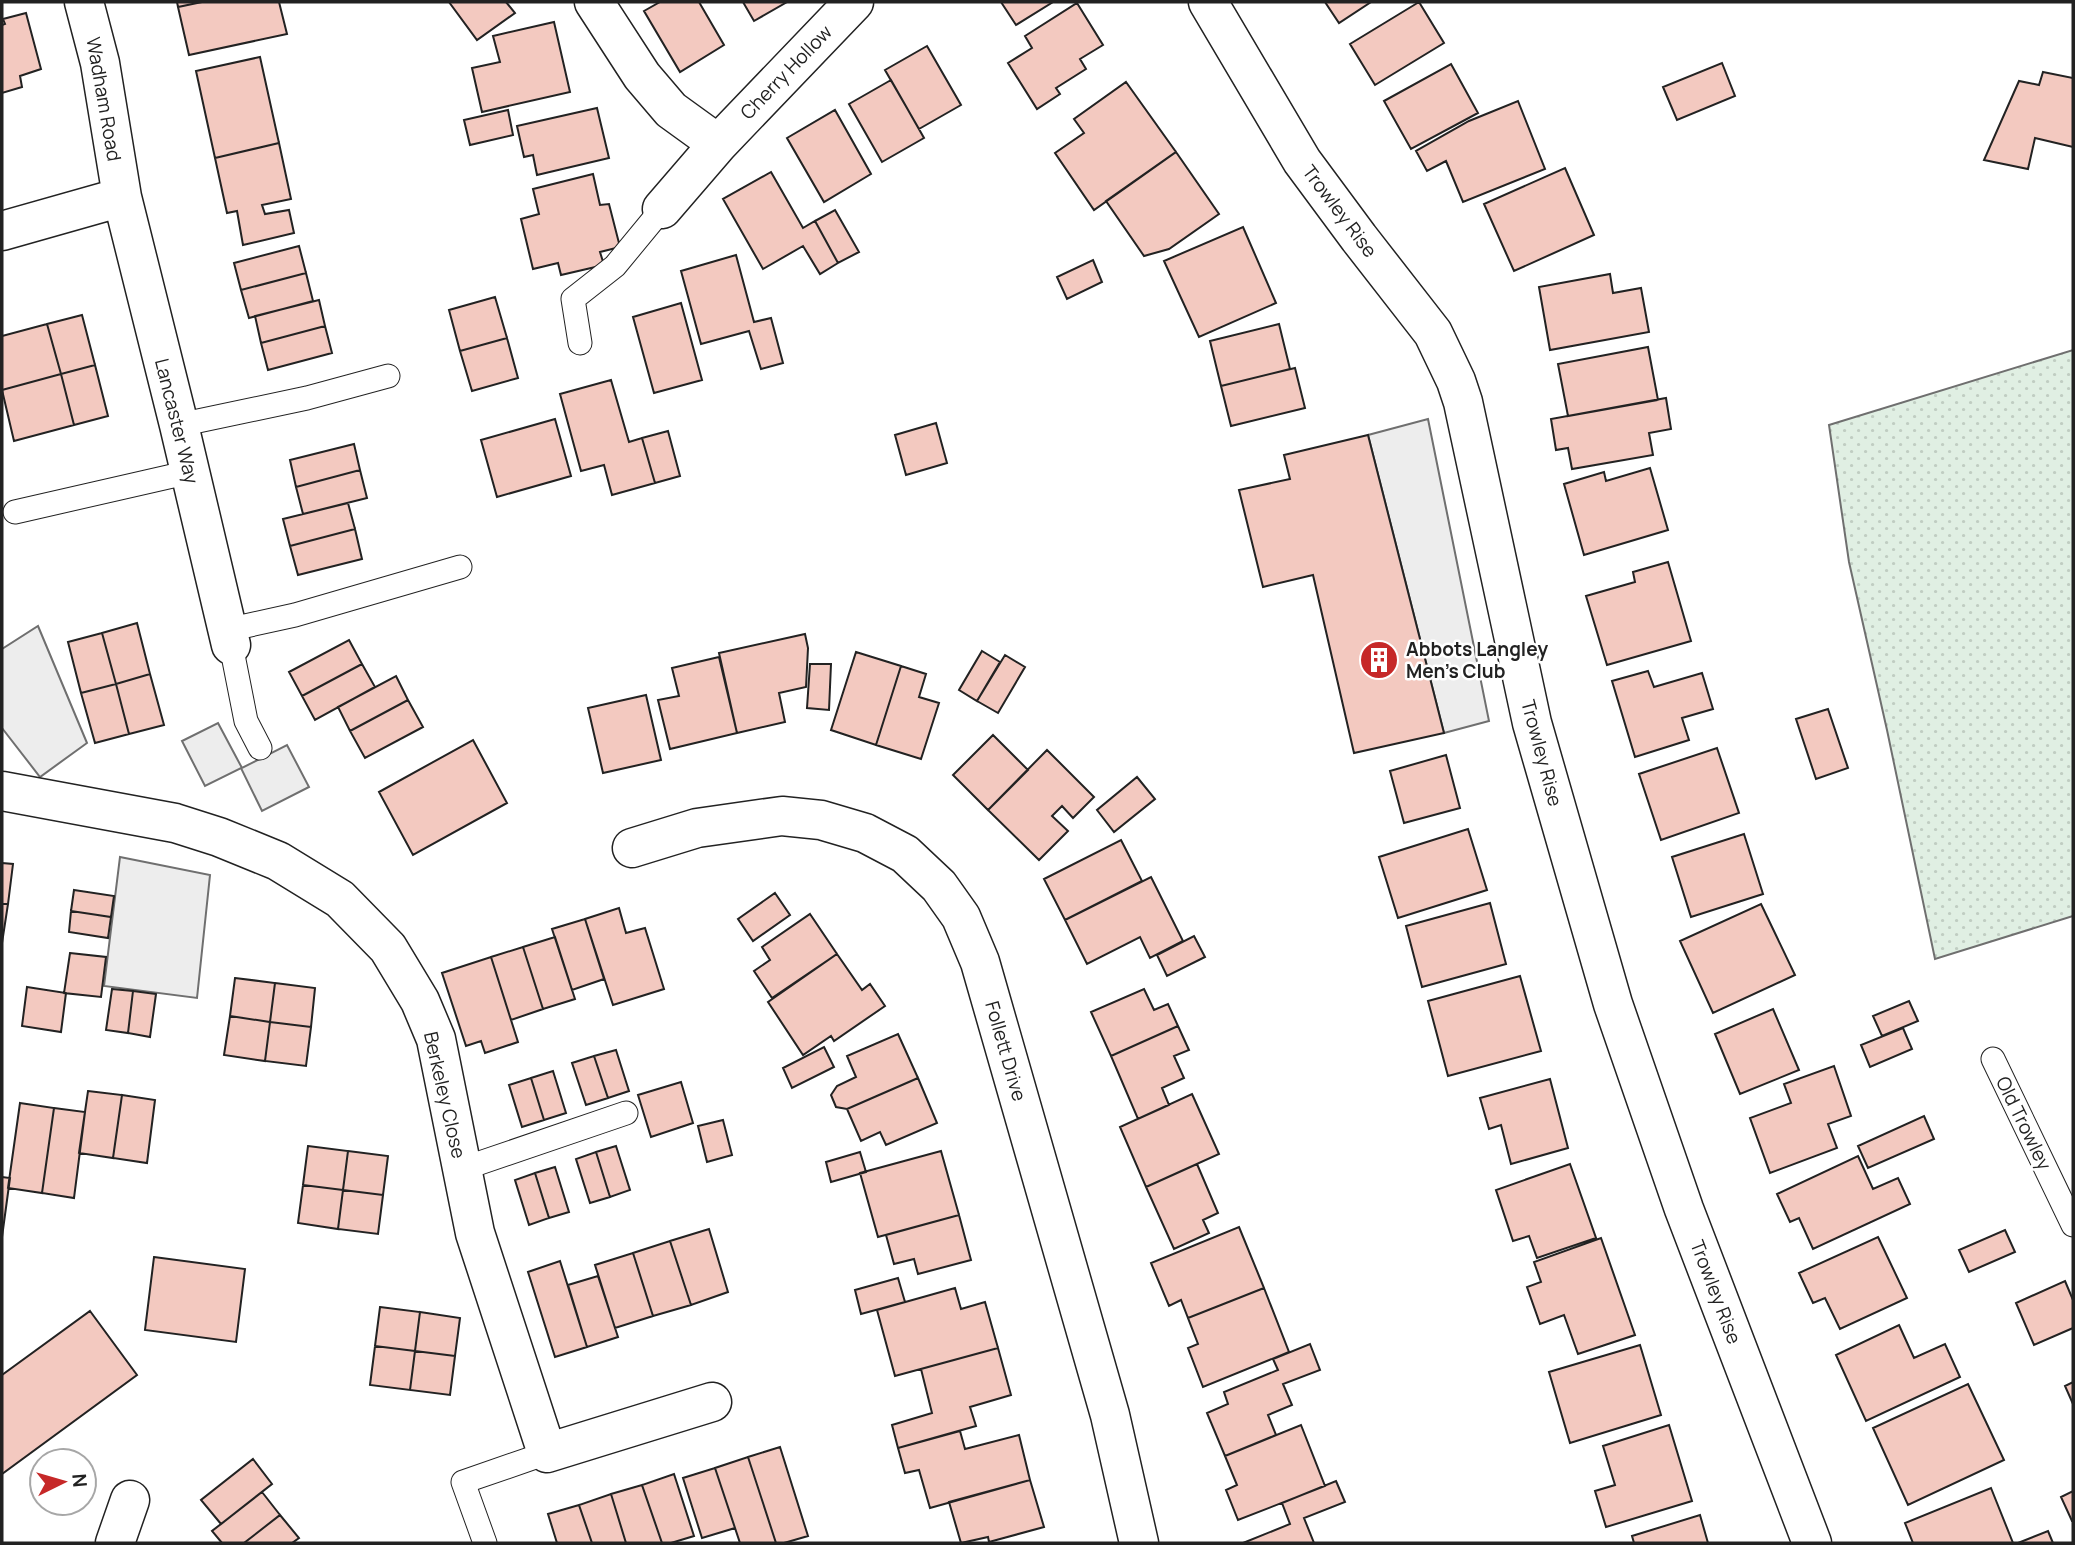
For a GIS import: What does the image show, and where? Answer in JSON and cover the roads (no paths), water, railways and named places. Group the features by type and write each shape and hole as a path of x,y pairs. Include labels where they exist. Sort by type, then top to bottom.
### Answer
{"street":[{"name":"Wadham Road","path":"85,2 100,63 122,197"},
{"path":"594,2 642,76 671,110 718,144"},
{"name":"Cherry Hollow","path":"662,209 718,144 855,2"},
{"name":"Trowley Rise","path":"1208,2 1302,161 1433,332 1456,381 1463,402 1532,723 1613,1003 1684,1209 1812,1543"},
{"path":"2,231 122,197"},
{"name":"Lancaster Way","path":"122,197 229,637"},
{"name":"Berkeley Close","path":"2,792 175,823 219,837 278,861 340,899 387,948 420,1001 436,1040 475,1233 547,1453"},
{"name":"Follett Drive","path":"632,848 697,828 782,816 821,820 865,832 905,854 939,886 961,917 980,962 1110,1415 1139,1543"},
{"path":"547,1453 712,1402"},
{"path":"115,1543 130,1500"}],"lane":[{"path":"580,343 573,299 615,266 662,209"},
{"path":"179,425 307,398 387,376"},
{"path":"15,512 190,472"},
{"path":"260,748 246,720 229,637 460,567"},
{"name":"Old Trowley","path":"1993,1059 2073,1225"},
{"path":"462,1169 626,1114"},
{"path":"485,1543 463,1482 547,1453"}],"place":[{"name":"Abbots Langley Men's Club","path":"1379,660"}]}
